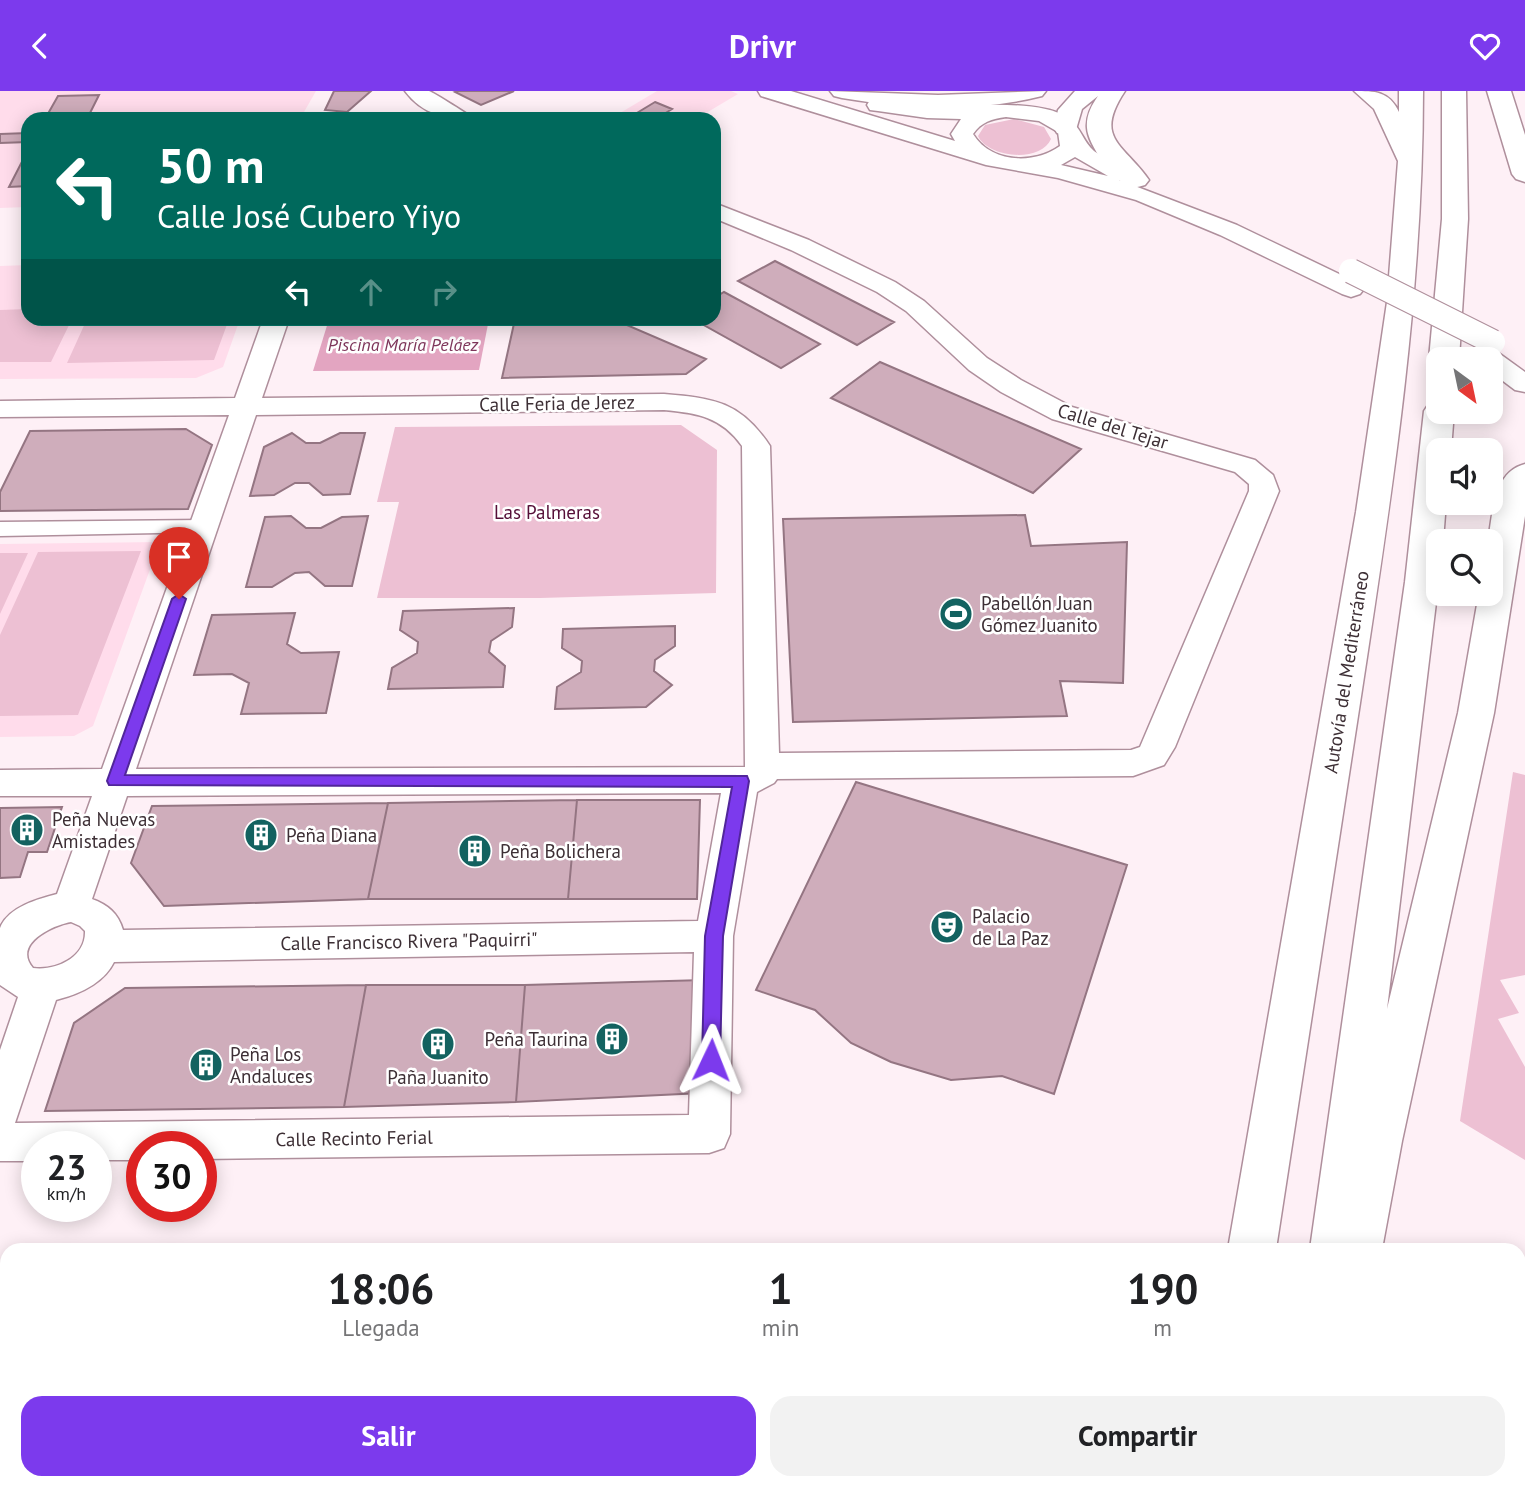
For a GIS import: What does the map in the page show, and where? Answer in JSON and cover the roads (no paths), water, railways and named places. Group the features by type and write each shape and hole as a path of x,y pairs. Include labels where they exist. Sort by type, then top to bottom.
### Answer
{"highway":[{"path":"842,91 908,101 951,103 1033,101 1051,91"},
{"path":"1070,135 1066,114 1072,103 1090,91"},
{"path":"1113,91 1101,107 1097,122 1100,137 1109,152 1136,180"},
{"path":"1366,91 1384,106 1412,167"},
{"name":"Autovía del Mediterráneo","path":"1253,1243 1367,547 1398,338 1412,167 1411,91"},
{"path":"1445,347 1455,219 1454,91"},
{"path":"1499,91 1525,174"},
{"path":"1358,1243 1364,1136 1438,424"},
{"path":"1336,1243 1476,713 1513,490 1525,474"}],"street":[{"path":"416,91 448,112"},
{"path":"769,91 984,157 1071,173 1142,196 1351,280"},
{"path":"821,91 895,109 989,113"},
{"path":"984,157 965,144 962,134 965,126 975,118 1029,101 1055,120 1102,166 1219,211 1475,347"},
{"path":"1014,164 1046,162 1069,150 1070,135"},
{"name":"Calle del Tejar","path":"721,213 800,245 886,287 915,306 978,364 1010,386 1062,413 1245,466 1263,481 1264,491 1152,756 1133,763 752,776"},
{"path":"71,907 274,326"},
{"path":"1503,356 1525,358"},
{"path":"1503,365 1525,384"},
{"name":"Calle Feria de Jerez","path":"0,409 664,402 720,410 743,426 756,446 752,776 714,936 709,1134"},
{"path":"0,529 204,527"},
{"path":"0,783 752,776"},
{"path":"71,907 95,915 103,923 103,946 97,958 87,969 57,984 27,984 9,970 4,947 27,923 56,909 71,907"},
{"name":"Calle Francisco Rivera \"Paquirri\"","path":"103,946 714,936"},
{"path":"0,1111 41,986"},
{"name":"Calle Recinto Ferial","path":"0,1142 709,1134"}],"water":[{"name":"Piscina María Peláez","path":"327,326 488,326 479,370 313,371"}],"place":[{"name":"Pabellón Juan Gómez Juanito","path":"956,614"},
{"name":"Peña Nuevas Amistades","path":"27,830"},
{"name":"Peña Diana","path":"261,835"},
{"name":"Peña Bolichera","path":"475,851"},
{"name":"Palacio de La Paz","path":"947,927"},
{"name":"Peña Taurina","path":"612,1039"},
{"name":"Paña Juanito","path":"438,1044"},
{"name":"Peña Los Andaluces","path":"206,1065"}],"park label":[{"name":"Las Palmeras","path":"547,512"}]}
